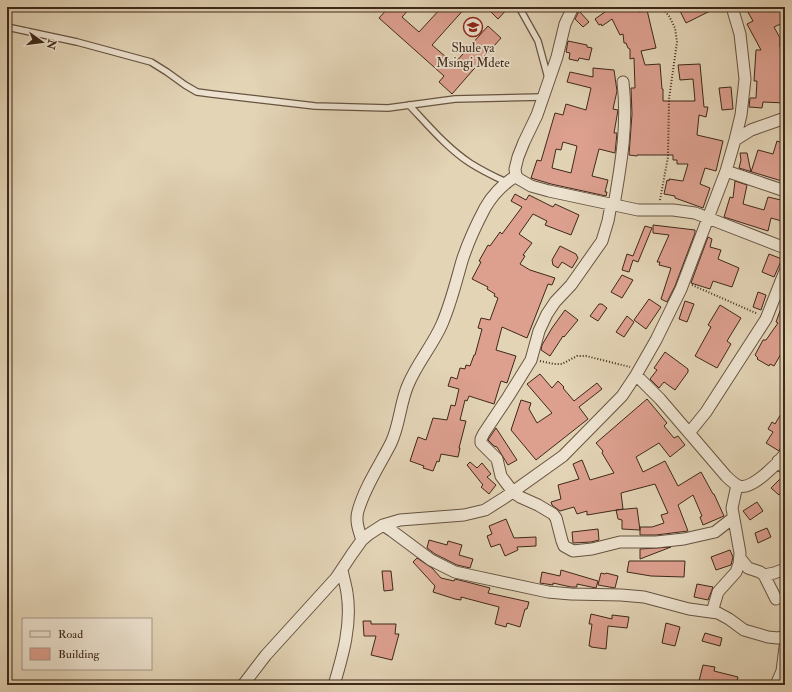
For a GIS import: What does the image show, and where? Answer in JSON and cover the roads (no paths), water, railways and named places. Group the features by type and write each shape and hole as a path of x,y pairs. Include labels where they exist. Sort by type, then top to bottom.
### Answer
{"street":[{"path":"574,7 565,24 557,57 537,114 518,157 515,169 516,176 531,186 612,205 638,210 658,209 695,213 785,248"},
{"path":"243,685 266,655 336,578 362,540 383,525 400,520 464,515 485,510 563,456 617,401 637,372 666,320 684,282 726,171 741,115 745,79 740,34 732,7"},
{"path":"623,82 626,105 621,164 607,227 602,241 571,285 555,302 547,314 539,331 531,359 508,397 492,419 481,439 482,445 497,459 501,476 513,492 553,514 556,518 564,546 573,551 592,549 620,542 656,542 684,539 715,532 721,529 732,518"},
{"path":"735,140 751,130 785,118"},
{"path":"726,171 785,191"},
{"path":"362,540 357,521 358,511 367,488 393,437 408,385 423,357 435,340 442,324 453,297 464,255 486,206 493,195 506,182 516,176"},
{"path":"690,433 706,412 766,319 785,271"},
{"path":"637,372 726,476 737,485 744,486 752,483 783,462"},
{"path":"712,612 718,592 736,572 740,558 732,518 732,501 737,485"},
{"path":"383,525 392,530 431,560 447,569 465,575 548,592 637,596 712,612 726,617 741,628 768,637 778,638 785,636"},
{"path":"740,558 748,568 764,575 776,599"},
{"path":"764,575 774,573 785,568"},
{"path":"334,685 346,640 348,621 347,593 342,569"},
{"path":"776,685 782,671 785,647"}],"lane":[{"path":"519,7 538,41 548,81"},
{"path":"7,27 77,42 151,62 197,92 315,106 388,108 455,99 543,97"},
{"path":"409,105 459,155 487,173 506,182"}],"place":[{"name":"Shule ya Msingi Mdete","path":"473,27"}]}
